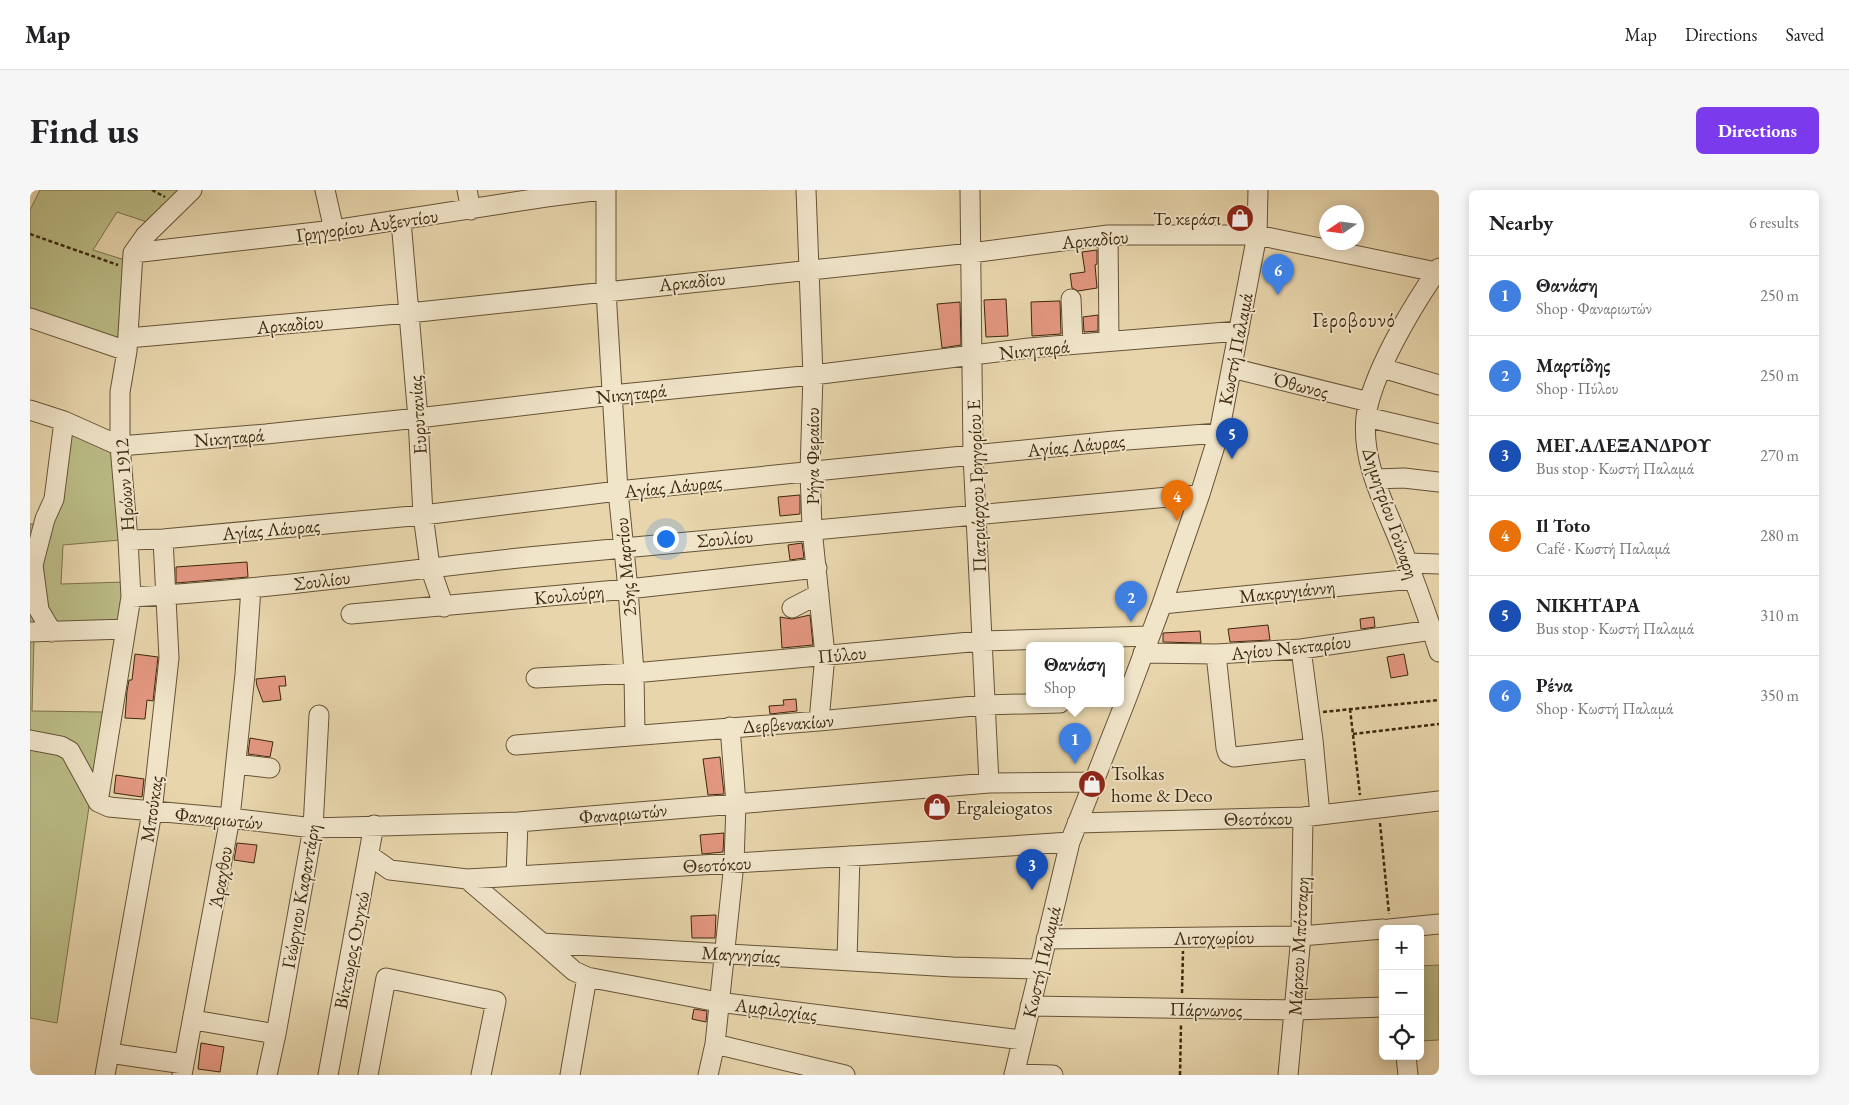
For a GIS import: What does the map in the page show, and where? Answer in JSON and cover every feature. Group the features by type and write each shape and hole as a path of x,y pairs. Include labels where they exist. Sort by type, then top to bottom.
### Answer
{"street":[{"path":"132,261 144,236 192,190"},
{"path":"325,190 334,230"},
{"path":"467,190 471,210"},
{"name":"Γρηγορίου Αυξεντίου","path":"132,261 601,190"},
{"name":"25ης Μαρτίου","path":"606,190 606,291 618,491 634,673 635,734"},
{"name":"Ρήγα Φεραίου","path":"806,190 813,375 810,472 812,529 825,655 819,721"},
{"name":"Πατριάρχου Γρηγορίου Ε","path":"970,190 973,455 989,783"},
{"name":"Κωστή Παλαμά","path":"1124,698 1162,604 1219,433 1257,235 1258,190"},
{"name":"Ευρυτανίας","path":"401,221 418,418 423,515 430,567 444,607"},
{"path":"1108,235 1109,342"},
{"name":"Αρκαδίου","path":"127,345 606,291 972,253 1108,235 1257,235 1438,272"},
{"name":"Ηρώων 1912","path":"98,802 131,597 120,446 120,392 127,345 132,261"},
{"name":"Δημητρίου Γούναρη","path":"1438,272 1382,368 1368,410 1366,444 1375,479 1435,631 1439,652"},
{"path":"1071,299 1073,344"},
{"path":"30,318 127,345"},
{"name":"Νικηταρά","path":"30,410 64,421 120,446 266,434 418,418 612,395 813,375 1029,348 1239,331"},
{"name":"Όθωνος","path":"1232,368 1439,434"},
{"path":"1382,368 1439,385"},
{"path":"52,632 39,610 32,565 45,519 54,499 64,421"},
{"name":"Αγίας Λάυρας","path":"128,540 162,540 423,515 618,491 1114,441 1219,433"},
{"path":"1375,479 1404,478 1439,482"},
{"name":"Σουλίου","path":"131,597 165,596 251,588 623,547 1200,494"},
{"name":"Μπούκας","path":"105,1075 152,812 169,658 162,540"},
{"name":"Μακρυγιάννη","path":"1162,604 1410,571 1439,564"},
{"name":"Κουλούρη","path":"351,614 628,589 817,568"},
{"name":"Άραχθου","path":"183,1069 194,1020 230,818 245,674 251,588"},
{"path":"792,608 819,594"},
{"path":"30,632 126,629"},
{"name":"Αγίου Νεκταρίου","path":"1146,645 1216,654 1301,649 1435,631"},
{"name":"Πύλου","path":"536,678 634,673 981,642 1026,643"},
{"name":"Πύλου","path":"1124,645 1146,645"},
{"name":"Μάρκου Μπότσαρη","path":"1288,1075 1312,816 1314,748 1301,649"},
{"path":"1216,654 1228,754 1234,758 1314,748"},
{"name":"Δερβενακίων","path":"516,745 984,706 1026,704"},
{"name":"Κωστή Παλαμά","path":"1014,1074 1070,842 1120,707"},
{"name":"Γεώργιου Καφαντάρη","path":"267,1075 313,828 319,715"},
{"path":"715,1073 718,1002 734,863 736,804 730,727"},
{"path":"30,740 62,746 70,751 98,802"},
{"path":"236,764 270,768"},
{"name":"Φαναριωτών","path":"98,802 109,807 313,828 518,822 989,783 1093,782"},
{"name":"Θεοτόκου","path":"1077,823 1312,816 1439,801"},
{"path":"516,876 518,822"},
{"name":"Βίκτωρος Ουγκώ","path":"328,1075 374,825"},
{"name":"Θεοτόκου","path":"369,854 379,864 390,870 467,879 1070,842"},
{"path":"847,960 850,856"},
{"path":"467,879 542,943"},
{"path":"1424,926 1439,924"},
{"name":"Λιτοχωρίου","path":"1046,939 1301,936 1379,929"},
{"name":"Μαγνησίας","path":"542,943 1038,969"},
{"name":"Αμφιλοχίας","path":"542,943 574,971 588,977 718,1002 1022,1040"},
{"path":"570,1075 588,977"},
{"path":"368,1075 386,978 496,1001 481,1075"},
{"name":"Πάρνωνος","path":"1030,1006 1295,1010 1379,1007"},
{"path":"194,1020 276,1034"},
{"path":"715,1044 845,1075"},
{"path":"109,1053 183,1069"},
{"path":"1406,1060 1408,1075"},
{"path":"1014,1074 1053,1075"}],"path":[{"path":"30,234 132,261"},
{"path":"1310,714 1439,700"},
{"path":"1350,709 1353,734 1370,810 1389,925"},
{"path":"1353,734 1439,724"}],"green space":[{"path":"40,190 183,190 150,223 117,212 93,250 125,260 124,344 30,314 30,210"},
{"path":"67,427 115,451 120,540 63,545 61,584 125,582 122,622 34,640 32,711 103,712 57,1023 30,1018 30,524 41,525 64,500"},
{"path":"1439,965 1439,1040 1424,1041 1424,966"}],"building":[{"path":"1097,250 1097,264 1095,265 1097,288 1078,291 1072,288 1070,274 1085,272 1082,252"},
{"path":"1006,299 1008,336 986,337 984,300"},
{"path":"1060,301 1061,334 1032,336 1031,302"},
{"path":"960,302 961,345 942,348 937,304"},
{"path":"1098,315 1098,331 1084,332 1083,317"},
{"path":"800,495 800,514 780,516 778,497"},
{"path":"802,543 804,558 790,560 788,545"},
{"path":"247,562 248,577 176,583 176,567"},
{"path":"810,615 813,645 782,648 780,617 792,619"},
{"path":"1374,617 1375,627 1361,629 1360,619"},
{"path":"1268,625 1270,640 1230,642 1228,629"},
{"path":"1200,631 1201,643 1163,642 1163,633"},
{"path":"135,654 158,657 153,701 147,700 145,719 125,718 127,691 129,680 132,680"},
{"path":"1404,654 1408,675 1391,678 1387,657"},
{"path":"285,676 286,686 279,686 281,700 263,702 256,679"},
{"path":"796,699 797,711 770,714 769,706 784,705 783,700"},
{"path":"250,738 273,742 270,757 248,754"},
{"path":"720,757 724,794 708,795 703,759"},
{"path":"116,775 144,779 142,797 114,793"},
{"path":"724,833 723,852 702,854 700,835"},
{"path":"237,843 257,845 254,863 234,860"},
{"path":"716,915 715,938 692,938 691,916"},
{"path":"694,1009 707,1011 706,1022 692,1019"},
{"path":"201,1043 224,1047 220,1072 198,1069"}],"place":[{"name":"Το κεράσι","path":"1240,218"},
{"name":"Ρένα","path":"1278,295"},
{"name":"ΝΙΚΗΤΑΡΑ","path":"1232,459"},
{"name":"Il Toto","path":"1177,521"},
{"name":"Μαρτίδης","path":"1131,622"},
{"name":"Θανάση","path":"1075,764"},
{"name":"Tsolkas home & Deco","path":"1092,784"},
{"name":"Ergaleiogatos","path":"937,807"},
{"name":"ΜΕΓ.ΑΛΕΞΑΝΔΡΟΥ","path":"1032,890"}],"district":[{"name":"Γεροβουνό","path":"1354,320"}]}
